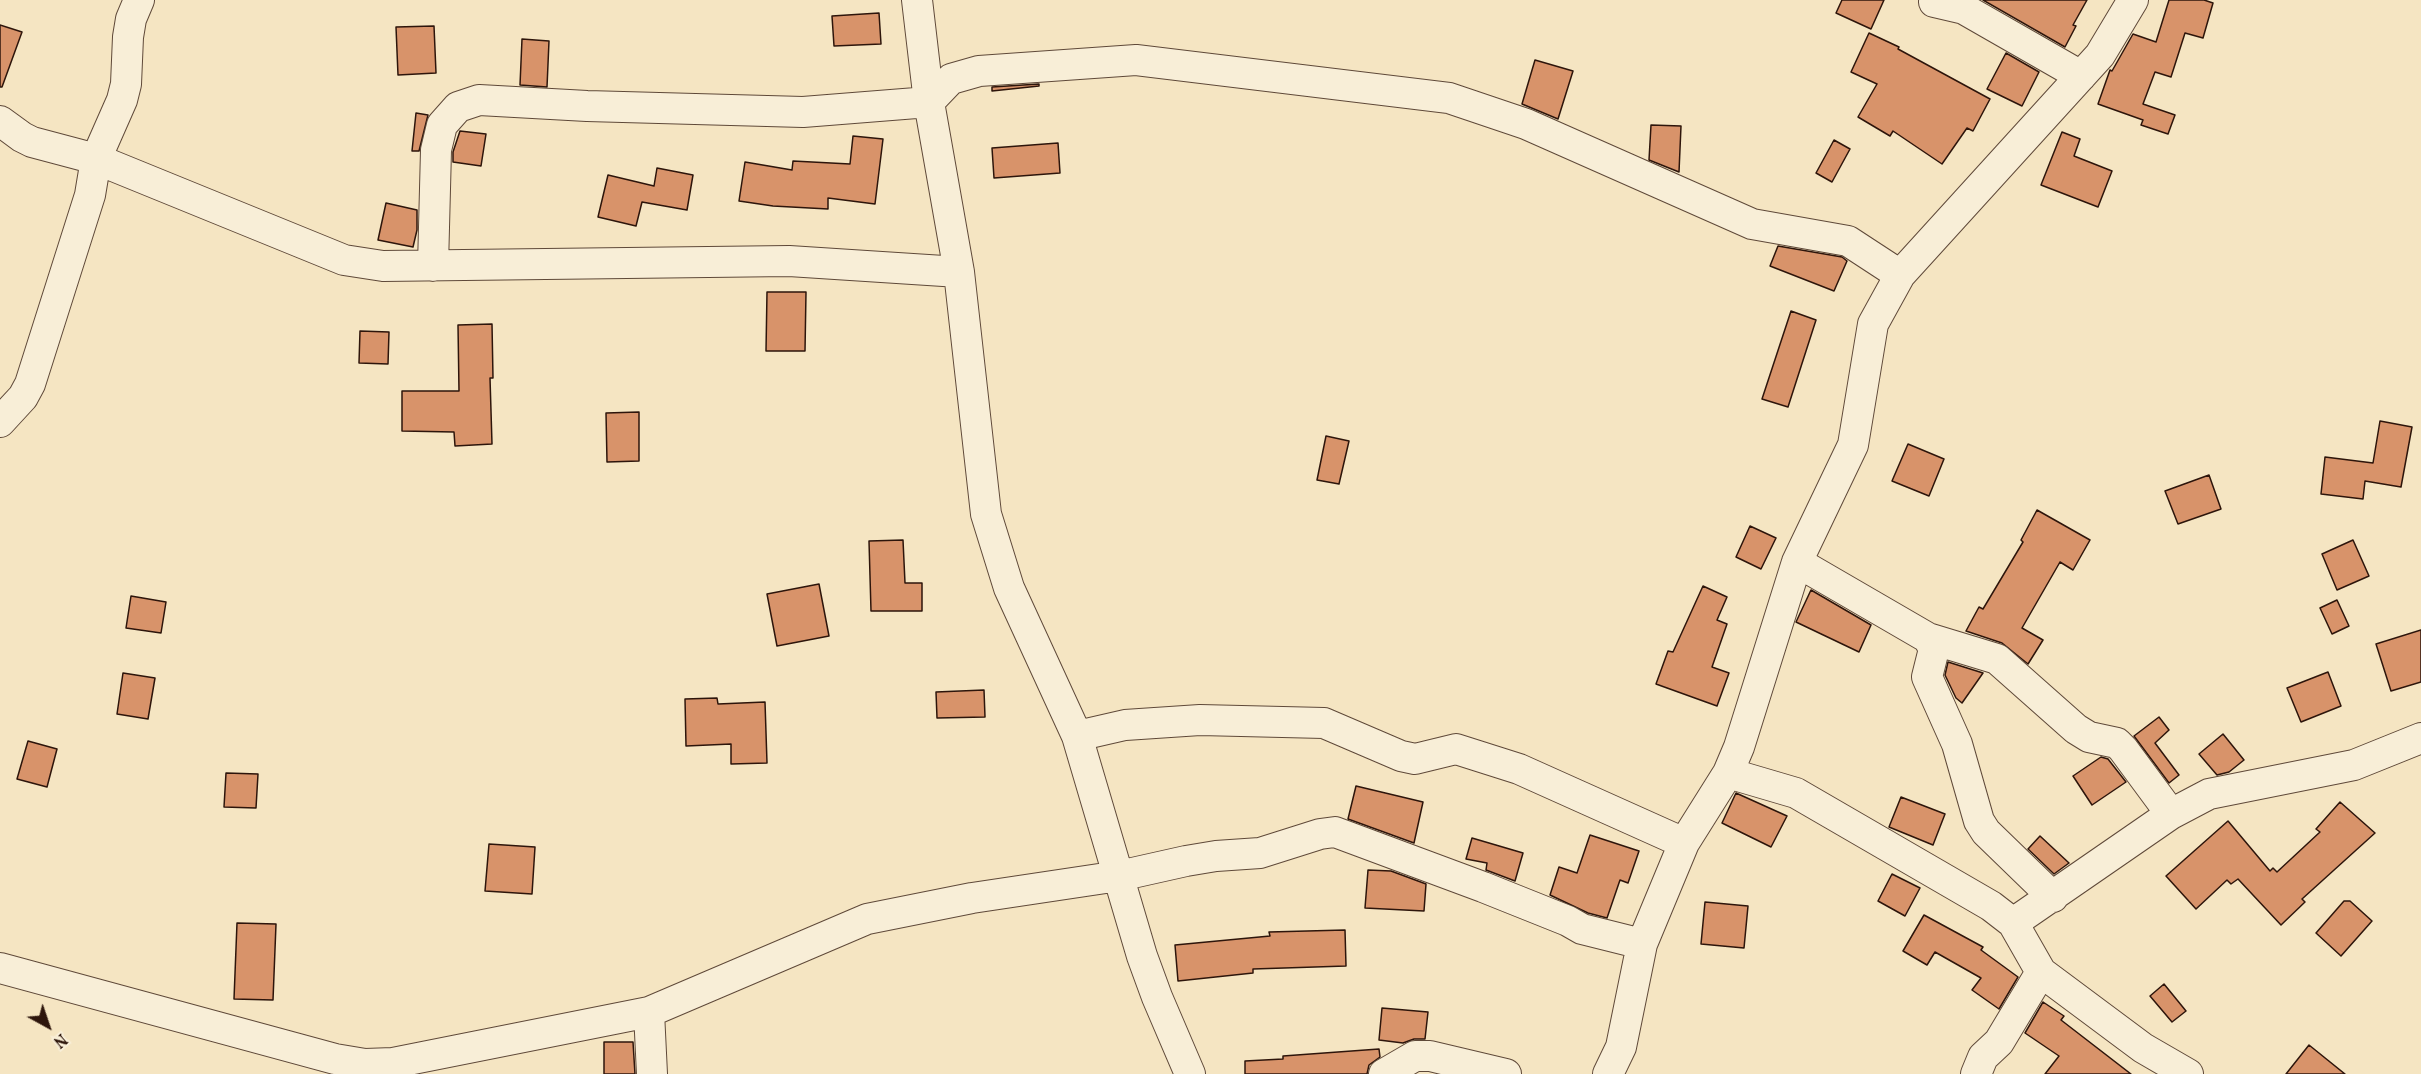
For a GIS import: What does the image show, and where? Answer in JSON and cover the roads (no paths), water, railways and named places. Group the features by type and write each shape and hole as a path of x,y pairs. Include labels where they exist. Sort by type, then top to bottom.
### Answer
{"street":[{"path":"0,420 23,397 30,384 90,195 96,159 122,100 126,84 131,19 139,0"},
{"path":"917,0 929,102 959,272 986,514 1010,588 1077,736 1153,987 1190,1074"},
{"path":"1608,1074 1621,1047 1642,944 1684,843 1728,773 1739,747 1797,562 1853,445 1873,324 1900,275 2100,55 2133,0"},
{"path":"1934,2 1964,9 2081,76"},
{"path":"433,266 436,150 442,125 458,107 479,100 587,106 803,112 929,102 951,79 979,71 1136,60 1449,98 1526,124 1752,224 1848,241 1900,275"},
{"path":"0,121 22,138 96,159 344,260 384,266 789,261 959,272"},
{"path":"1797,562 1929,638 1997,659 2076,729 2089,737 2117,743 2171,814"},
{"path":"1929,638 1934,649 1927,677 1957,744 1980,821 1986,832 2053,897"},
{"path":"1077,736 1125,725 1200,720 1324,723 1401,756 1415,759 1456,749 1519,769 1684,843"},
{"path":"2013,923 2171,814 2209,794 2354,765 2421,738"},
{"path":"1728,773 1796,793 1991,906 2013,923 2041,972 2143,1048 2188,1074"},
{"path":"0,968 335,1059 365,1064 393,1063 649,1012 867,919 972,898 1119,876 1216,856 1260,854 1320,834 1335,832 1483,887 1582,929 1642,944"},
{"path":"1976,1074 1983,1058 1999,1042 2041,972"},
{"path":"649,1012 652,1074"},
{"path":"1384,1074 1415,1056 1430,1056 1506,1074"}]}
